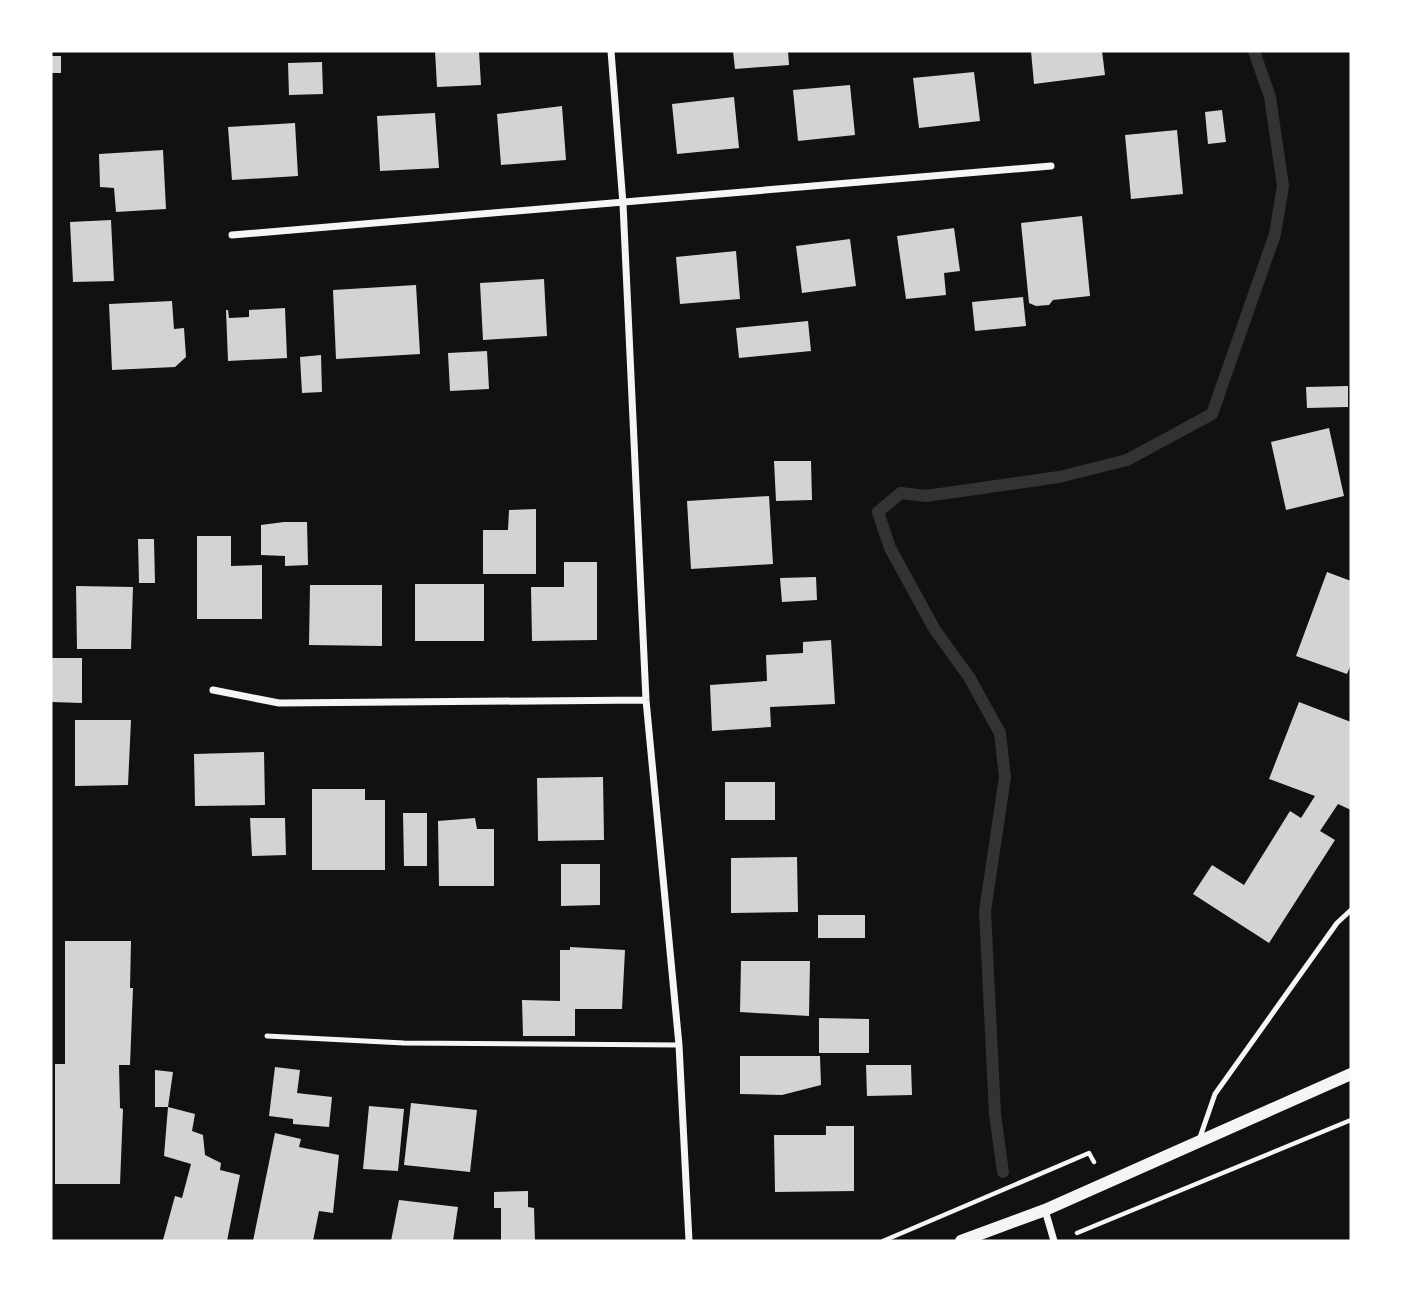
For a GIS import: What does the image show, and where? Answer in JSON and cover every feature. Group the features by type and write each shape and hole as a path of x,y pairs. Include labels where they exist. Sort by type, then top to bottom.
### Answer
{"street":[{"path":"611,51 623,204 646,700 679,1045 689,1241"},
{"path":"232,235 1051,166"},
{"path":"214,690 279,703 646,700"},
{"path":"961,1241 1045,1210 1351,1073"},
{"path":"1045,1210 1054,1241"}],"lane":[{"path":"1199,1140 1215,1094 1337,923 1351,910"},
{"path":"267,1036 404,1043 679,1045"}],"path":[{"path":"1068,1237 1351,1120"}],"building":[{"path":"435,51 479,51 481,85 437,87"},
{"path":"733,51 788,51 789,65 735,69"},
{"path":"1031,51 1102,51 1105,75 1034,84"},
{"path":"51,56 61,56 61,73 51,73"},
{"path":"322,62 323,94 289,95 288,63"},
{"path":"974,72 980,121 919,128 913,78"},
{"path":"850,85 855,135 798,141 793,90"},
{"path":"734,97 739,148 677,154 672,104"},
{"path":"562,106 566,160 501,165 497,114"},
{"path":"1222,110 1226,142 1208,144 1205,112"},
{"path":"435,113 439,168 380,171 377,116"},
{"path":"295,123 298,176 232,180 228,127"},
{"path":"1177,130 1183,194 1131,199 1125,135"},
{"path":"163,150 166,209 116,212 114,188 100,187 99,154"},
{"path":"1082,216 1090,296 1053,300 1049,305 1036,306 1029,303 1021,223"},
{"path":"111,220 114,281 73,282 70,222"},
{"path":"954,228 960,271 944,273 946,295 906,299 897,236"},
{"path":"850,239 856,286 802,293 796,246"},
{"path":"736,251 740,299 680,304 676,257"},
{"path":"544,279 547,336 483,340 480,283"},
{"path":"416,285 420,354 336,359 333,290"},
{"path":"1023,297 1026,326 975,331 972,302"},
{"path":"172,301 174,329 184,328 186,357 175,367 112,370 109,304"},
{"path":"285,308 287,358 228,361 226,310 229,318 249,317 249,310"},
{"path":"808,321 811,351 739,358 736,328"},
{"path":"487,351 489,389 450,391 448,353"},
{"path":"321,355 322,392 302,393 300,357"},
{"path":"1348,386 1348,407 1307,408 1306,387"},
{"path":"1329,428 1344,496 1286,510 1271,442"},
{"path":"774,461 811,461 812,500 776,501"},
{"path":"769,496 773,564 691,569 687,501"},
{"path":"536,509 536,574 483,574 483,530 508,530 509,510"},
{"path":"307,522 308,565 285,566 285,556 261,555 261,525"},
{"path":"197,536 231,536 231,566 262,565 262,619 197,619"},
{"path":"138,539 154,539 155,583 139,583"},
{"path":"564,562 597,562 597,640 532,641 531,587 564,587"},
{"path":"1327,572 1351,581 1351,664 1347,674 1296,656"},
{"path":"816,577 817,600 782,602 780,578"},
{"path":"415,584 484,584 484,641 415,641"},
{"path":"310,585 382,585 382,646 309,645"},
{"path":"76,586 133,587 131,649 77,649"},
{"path":"831,640 835,704 770,707 771,727 712,731 710,685 767,681 766,655 803,653 803,642"},
{"path":"51,658 82,658 82,703 51,702"},
{"path":"1299,702 1351,722 1351,810 1338,804 1320,831 1335,840 1269,943 1193,894 1212,865 1244,885 1290,811 1301,818 1315,796 1269,779"},
{"path":"75,720 131,720 128,785 75,786"},
{"path":"264,752 265,805 195,806 194,754"},
{"path":"603,777 604,840 538,841 537,778"},
{"path":"725,782 775,782 775,820 725,820"},
{"path":"312,789 365,789 365,800 385,800 385,870 312,870"},
{"path":"403,813 427,813 427,866 404,866"},
{"path":"250,818 285,818 286,855 252,856"},
{"path":"475,818 477,829 494,829 494,886 439,886 438,821"},
{"path":"797,857 798,912 731,913 731,858"},
{"path":"561,864 600,864 600,905 561,906"},
{"path":"818,915 865,915 865,938 818,938"},
{"path":"65,941 131,941 130,988 133,988 130,1065 119,1065 120,1108 123,1109 120,1184 55,1184 55,1064 65,1064"},
{"path":"570,947 625,950 622,1009 575,1009 575,1036 523,1036 522,1000 560,1001 560,950 570,950"},
{"path":"741,961 810,961 809,1016 740,1012"},
{"path":"819,1018 869,1019 869,1053 819,1053"},
{"path":"740,1056 820,1056 821,1085 782,1095 740,1094"},
{"path":"866,1065 911,1065 912,1095 867,1096"},
{"path":"275,1067 300,1070 297,1093 332,1097 329,1127 293,1124 293,1119 269,1116"},
{"path":"155,1070 173,1072 168,1107 155,1107"},
{"path":"411,1103 477,1110 470,1172 404,1165"},
{"path":"369,1106 404,1109 398,1171 363,1169"},
{"path":"168,1107 195,1114 192,1131 203,1135 205,1155 221,1163 220,1170 240,1175 227,1241 163,1240 175,1196 182,1198 191,1164 164,1156"},
{"path":"826,1126 854,1126 854,1191 775,1192 774,1135 826,1135"},
{"path":"275,1133 301,1139 299,1147 339,1155 333,1213 319,1211 313,1241 253,1241"},
{"path":"528,1191 528,1207 534,1208 535,1241 501,1241 501,1208 494,1208 494,1192"},
{"path":"399,1200 458,1207 453,1241 391,1241"}],"waterway":[{"path":"1003,1172 995,1114 985,911 1005,777 1000,733 969,677 935,630 890,548 878,512 901,493 926,496 1059,477 1127,460 1212,414 1275,234 1283,186 1270,97 1254,51"}]}
